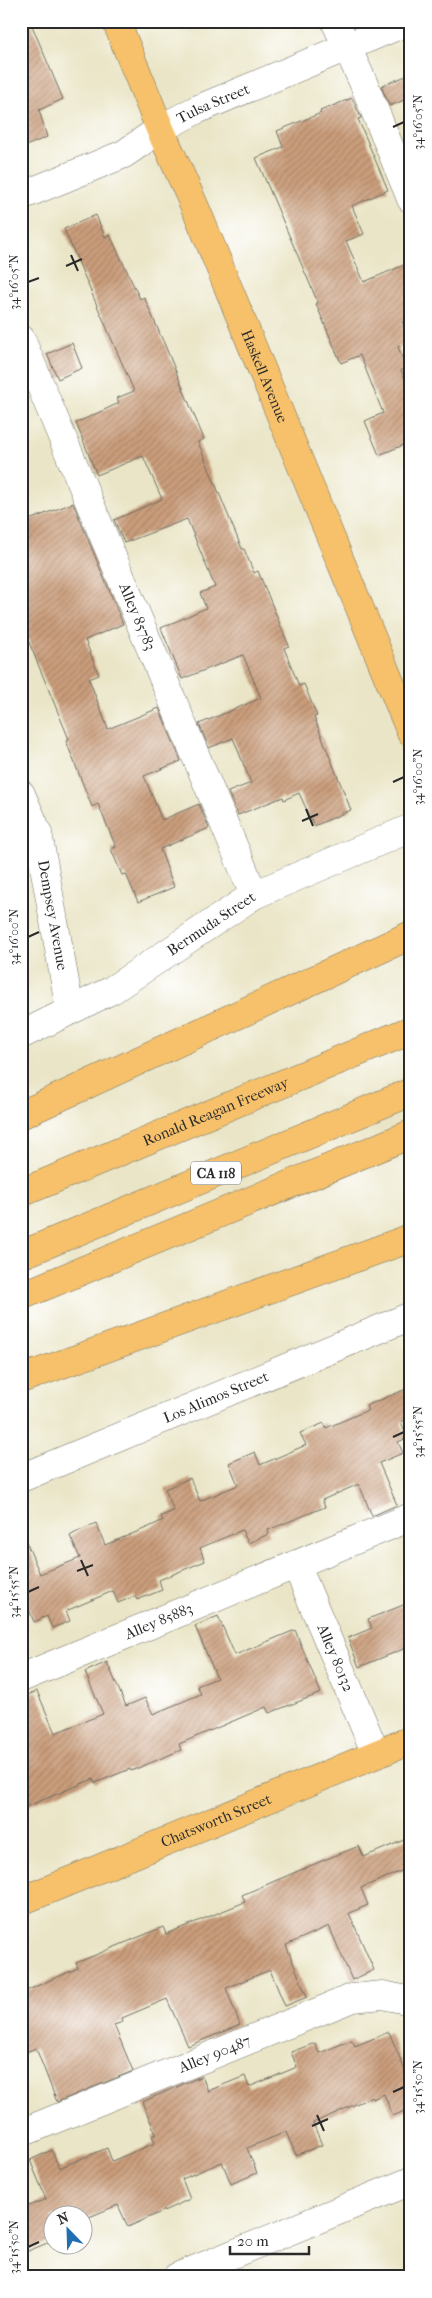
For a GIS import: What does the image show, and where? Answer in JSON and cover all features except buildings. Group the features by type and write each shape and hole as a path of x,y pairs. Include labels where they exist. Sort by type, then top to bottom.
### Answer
{"main road":[{"name":"Haskell Avenue","path":"116,21 160,130 198,214 411,733"},
{"path":"21,1115 411,935"},
{"name":"Ronald Reagan Freeway","path":"21,1193 411,1030"},
{"name":"CA 118","path":"21,1255 411,1092"},
{"name":"CA 118","path":"21,1296 411,1134"},
{"path":"262,1292 411,1224"},
{"path":"21,1379 411,1238"},
{"name":"Chatsworth Street","path":"21,1901 411,1740"}],"street":[{"path":"334,21 363,82 411,199"},
{"name":"Tulsa Street","path":"21,196 124,154 160,130 196,110 409,21"},
{"name":"Alley 85783","path":"21,339 254,896"},
{"name":"Dempsey Avenue","path":"21,794 38,833 70,1010"},
{"name":"Bermuda Street","path":"21,1034 112,990 254,896 411,828"},
{"name":"Los Alimos Street","path":"21,1478 411,1316"},
{"name":"Alley 85883","path":"21,1678 411,1517"},
{"name":"Alley 80132","path":"296,1564 376,1754"},
{"name":"Alley 90487","path":"21,2133 352,1998 383,1995 411,2001"},
{"path":"178,2277 206,2271 411,2181"}],"shaded area":[{"path":"21,946 29,982 25,992 21,994"}]}
